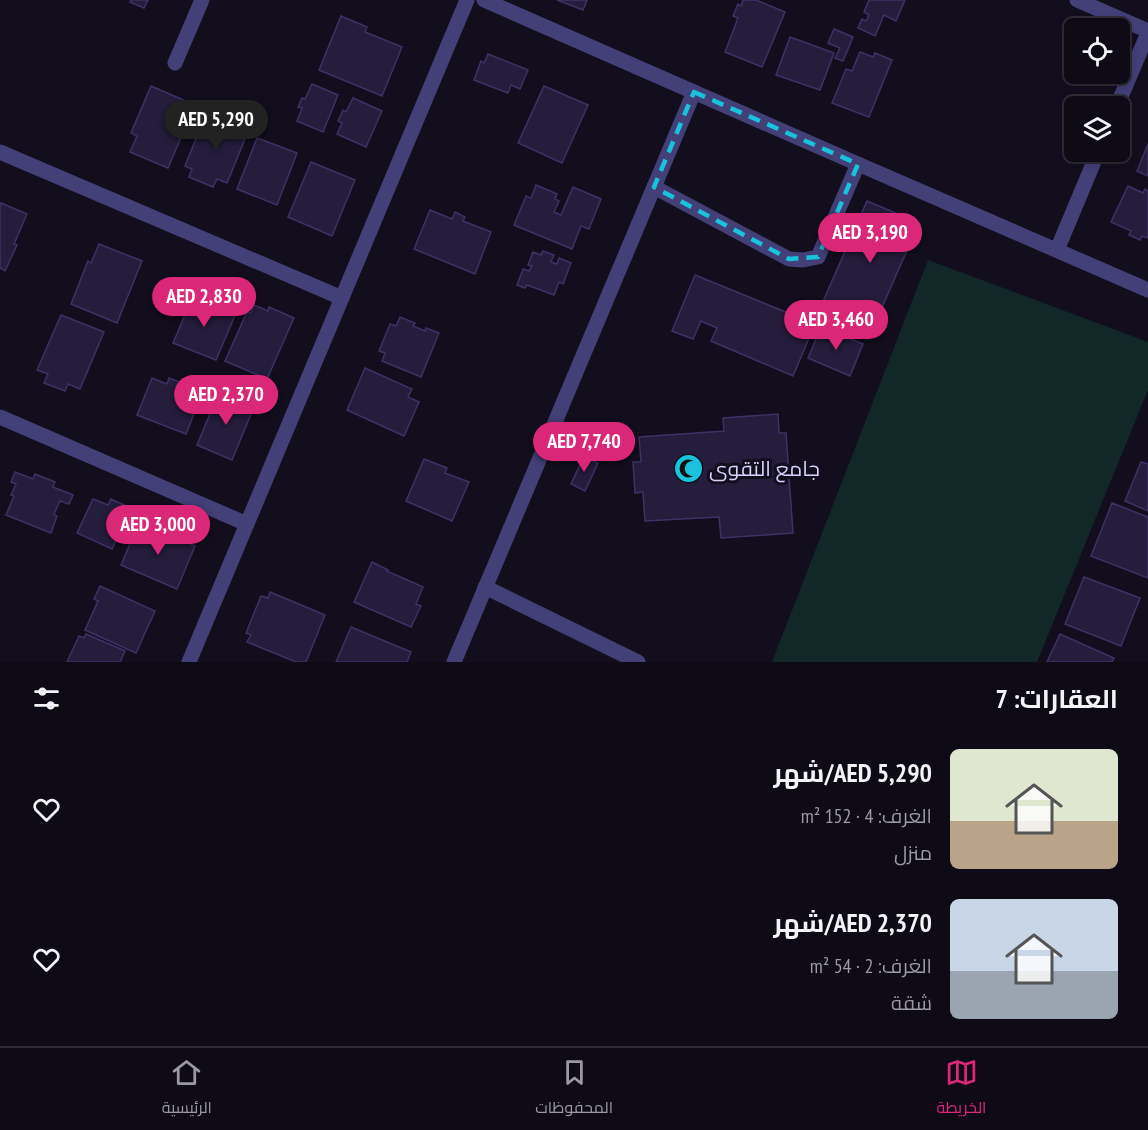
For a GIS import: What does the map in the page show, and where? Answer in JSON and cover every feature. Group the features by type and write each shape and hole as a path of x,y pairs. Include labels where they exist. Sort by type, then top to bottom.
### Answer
{"street":[{"path":"175,63 202,0"},
{"path":"189,662 467,0"},
{"path":"484,0 1148,290"},
{"path":"1077,0 1148,32 1121,96"},
{"path":"454,662 694,92"},
{"path":"0,152 342,298"},
{"path":"1057,250 1094,162"},
{"path":"654,187 789,259 812,259 818,257 858,164"},
{"path":"0,417 247,524"},
{"path":"485,587 638,662"}],"highlighted area":[{"path":"694,92 858,164 818,257 789,259 654,187"}],"green space":[{"path":"928,260 1148,342 1148,390 1037,662 772,662"}],"building":[{"path":"131,0 148,0 144,8 130,2"},
{"path":"557,0 587,0 583,10"},
{"path":"743,0 756,0 785,12 762,67 725,52 738,18 733,16 738,4 741,6"},
{"path":"869,0 905,0 896,21 884,15 875,36 858,28 862,19 866,21 869,15 864,12"},
{"path":"341,16 367,27 365,32 402,47 382,96 319,70"},
{"path":"834,29 853,37 843,61 835,58 840,48 828,43"},
{"path":"790,37 834,53 820,90 776,75"},
{"path":"860,52 873,57 875,53 892,60 869,117 832,103 846,69 852,71"},
{"path":"488,54 528,70 520,89 511,85 508,93 474,80 481,61 484,63"},
{"path":"312,84 338,95 323,132 297,121 302,108 298,107 302,98 305,99"},
{"path":"151,86 195,105 168,168 130,152 137,136 131,133"},
{"path":"544,86 588,105 562,163 518,143"},
{"path":"353,98 382,111 366,147 337,134 342,123 338,121 343,110 346,112"},
{"path":"215,115 249,129 227,183 217,179 213,187 189,177 192,169 185,166 203,121 211,125"},
{"path":"257,138 297,153 277,205 237,189"},
{"path":"1148,144 1148,176 1137,171"},
{"path":"311,162 355,180 332,236 288,217"},
{"path":"536,185 557,194 555,199 559,201 554,212 561,215 573,187 601,199 589,229 581,226 572,249 514,225 526,196 531,198"},
{"path":"1128,186 1143,193 1145,189 1148,191 1148,238 1142,236 1140,240 1129,235 1131,231 1111,222"},
{"path":"867,201 919,223 873,328 821,306"},
{"path":"1,203 27,214 14,244 17,245 5,271 0,268"},
{"path":"430,210 452,219 455,212 465,217 463,221 491,232 475,274 414,249"},
{"path":"99,244 142,261 117,323 71,304 88,261 91,263"},
{"path":"543,251 554,255 551,262 557,264 559,258 571,263 563,284 559,282 554,295 527,285 525,288 517,285 523,269 529,271 532,266 528,265 533,252 541,255"},
{"path":"695,275 815,324 793,376 711,341 717,328 701,321 693,339 672,331"},
{"path":"193,296 236,313 216,360 173,343"},
{"path":"254,305 268,311 269,307 294,318 267,379 225,361 247,312 251,313"},
{"path":"61,315 104,332 80,389 68,384 65,391 44,383 48,374 37,370"},
{"path":"400,317 415,323 413,326 425,331 426,328 439,333 421,377 382,361 385,353 379,351 390,324 396,326"},
{"path":"821,327 863,344 850,376 808,358"},
{"path":"365,368 412,389 408,397 419,402 404,436 347,410"},
{"path":"152,378 167,384 169,378 203,391 186,434 137,415"},
{"path":"219,392 254,407 232,460 197,445"},
{"path":"778,414 779,433 786,433 793,533 721,538 719,517 645,521 643,492 635,493 633,462 641,462 639,437 724,431 723,418"},
{"path":"584,456 598,463 585,491 571,484"},
{"path":"424,459 447,468 445,473 469,482 452,521 406,501"},
{"path":"1141,462 1148,464 1148,511 1125,501"},
{"path":"15,472 33,479 35,474 55,482 53,487 73,495 69,504 60,501 54,514 57,516 51,533 6,515 14,496 11,495 16,484 11,482"},
{"path":"93,499 108,505 111,499 131,508 112,549 77,533"},
{"path":"1112,503 1148,517 1148,578 1091,556"},
{"path":"139,522 195,546 177,589 121,565"},
{"path":"372,562 423,587 416,604 421,606 411,627 354,602"},
{"path":"1084,577 1140,598 1121,646 1065,624"},
{"path":"100,586 155,611 136,653 85,630 98,601 94,599"},
{"path":"270,592 325,615 306,662 296,662 247,642 251,635 246,633 261,596 268,598"},
{"path":"351,627 411,652 407,662 336,662"},
{"path":"86,634 125,651 120,662 67,662 79,636 84,638"},
{"path":"1060,634 1114,658 1112,662 1047,662"}],"place":[{"name":"جامع التقوى","path":"688,469"}]}
